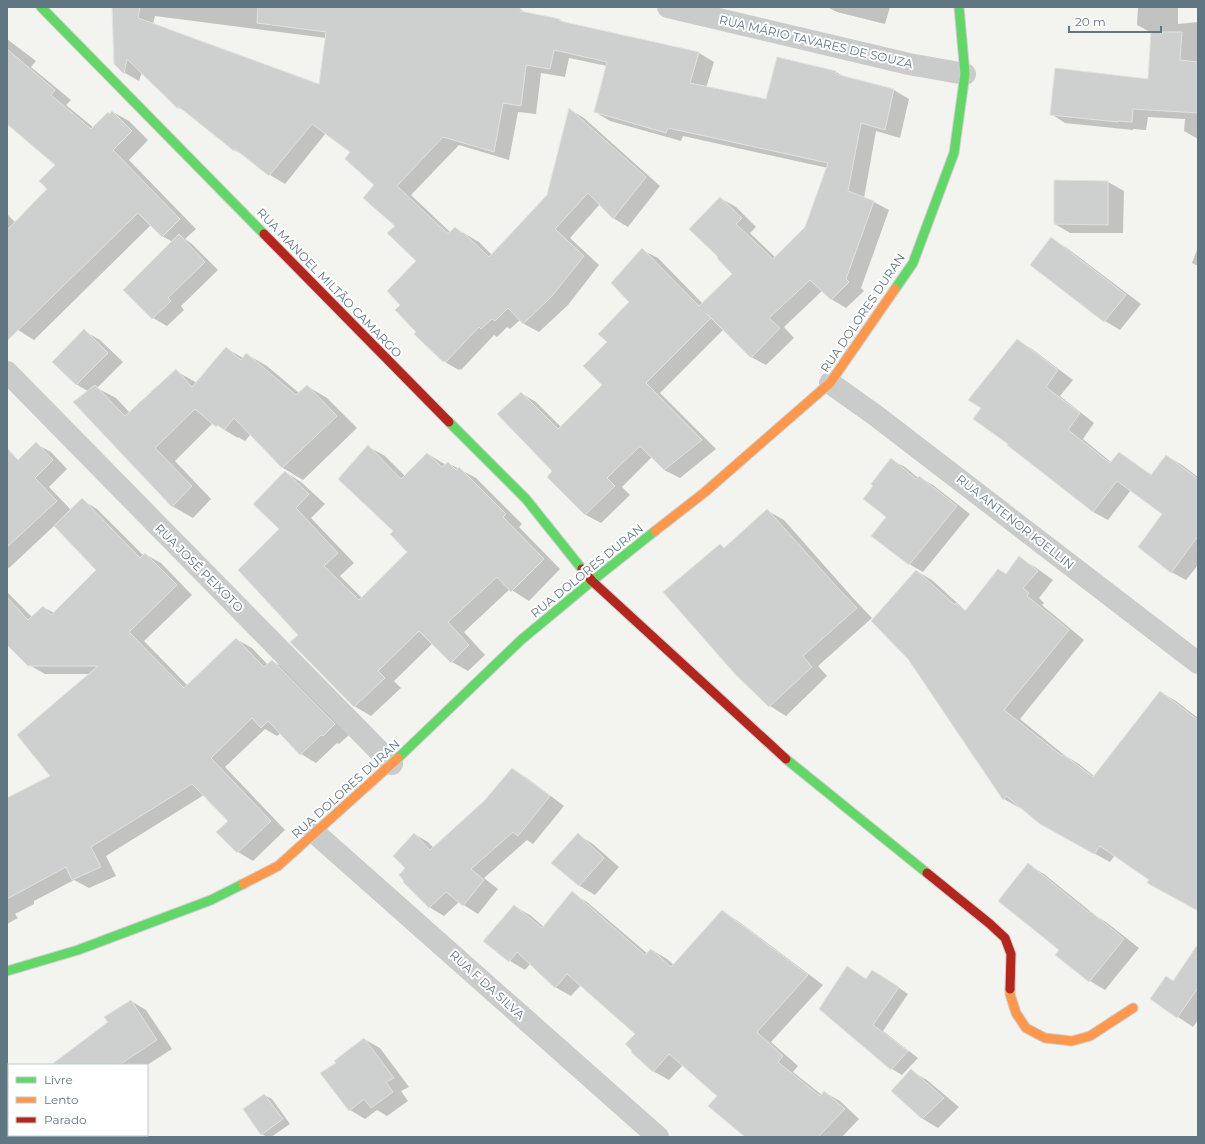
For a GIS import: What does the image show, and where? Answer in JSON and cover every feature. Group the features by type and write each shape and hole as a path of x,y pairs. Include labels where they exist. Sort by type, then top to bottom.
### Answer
{"street":[{"name":"RUA MANOEL MILTÃO CAMARGO","path":"41,7 526,499 592,581 788,761 990,924 1005,938 1011,954 1010,994 1016,1013 1026,1028 1045,1038 1072,1041 1090,1036 1133,1008"},
{"name":"RUA MÁRIO TAVARES DE SOUZA","path":"668,7 909,64 965,74"},
{"name":"RUA DOLORES DURAN","path":"7,971 78,950 211,900 278,866 392,764 521,640 592,581 705,492 830,383 913,263 954,153 965,74 959,7"},
{"name":"RUA JOSÉ PEIXOTO","path":"7,372 392,764"},
{"name":"RUA ANTENOR KJELLIN","path":"830,383 875,415 1198,663"},
{"name":"RUA F DA SILVA","path":"315,833 658,1137"}],"building":[{"path":"112,7 140,7 138,18 319,84 326,32 257,23 258,7 521,7 520,11 699,52 690,83 766,99 777,57 836,71 836,74 894,89 885,130 861,123 848,191 874,201 846,279 849,282 831,300 810,280 769,318 780,328 751,358 711,318 646,383 702,440 664,470 640,446 607,478 615,486 585,515 547,477 552,471 497,414 521,392 558,429 602,385 583,366 607,342 598,334 629,302 611,283 642,248 699,306 732,274 717,258 718,257 689,229 720,197 742,218 736,224 773,259 805,227 828,163 668,128 666,133 594,112 607,62 554,50 550,69 526,65 521,106 503,103 494,152 443,137 397,186 448,234 455,227 462,233 463,232 489,257 547,195 569,108 646,177 613,219 588,193 555,229 584,256 552,296 523,324 508,308 495,321 492,319 481,329 479,327 446,362 443,362 414,334 416,332 395,310 400,305 387,291 416,261 387,233 395,226 363,198 374,185 345,159 350,152 312,124 269,176 235,149 234,151 178,106 178,109 127,59 124,74 114,64"},
{"path":"1151,32 1182,32 1180,60 1198,62 1198,113 1133,109 1132,122 1050,115 1055,68 1148,79"},
{"path":"7,49 55,90 51,95 91,129 108,112 109,114 112,111 132,131 113,150 180,219 162,237 138,213 7,341 7,230 47,189 39,181 55,165 7,124"},
{"path":"1054,180 1108,181 1108,225 1054,224"},
{"path":"179,234 205,262 168,298 171,301 152,319 123,290"},
{"path":"1051,237 1126,295 1104,322 1030,265"},
{"path":"84,329 108,353 76,385 52,362"},
{"path":"1017,339 1058,370 1046,387 1080,413 1068,430 1110,463 1119,452 1151,475 1166,455 1198,479 1198,536 1171,573 1138,547 1162,514 1117,481 1093,512 1007,445 1008,444 973,419 981,408 968,400"},
{"path":"226,347 241,360 246,353 296,395 307,385 337,416 282,468 234,418 224,430 218,425 216,427 195,409 155,448 192,486 172,507 73,402 95,385 125,416 176,369 192,387"},
{"path":"36,442 53,460 35,478 57,501 7,547 7,448 18,460"},
{"path":"368,445 401,479 427,453 442,467 448,462 456,470 459,467 506,514 503,517 544,559 511,592 497,577 448,622 469,645 451,663 419,631 378,671 385,678 354,707 290,642 298,635 238,570 279,529 253,504 285,471 309,494 296,508 338,553 324,566 359,600 407,552 390,534 393,531 338,479"},
{"path":"891,458 916,479 919,476 957,506 909,565 871,536 886,517 863,499 873,486 871,484"},
{"path":"82,498 140,558 145,553 177,585 129,632 184,688 236,638 264,667 272,660 335,724 300,755 268,721 261,728 252,718 211,758 271,821 237,853 216,832 228,821 192,784 91,847 101,867 72,880 66,867 7,899 7,798 50,776 17,735 98,666 28,666 7,645 7,597 28,620 43,606 51,615 96,570 54,526"},
{"path":"767,509 857,608 803,656 812,667 769,707 735,674 663,592 720,544 724,548"},
{"path":"1019,556 1038,571 1023,588 1029,593 1027,596 1069,630 1004,710 1062,756 1063,754 1093,777 1160,691 1198,720 1198,911 1147,883 1149,880 1100,846 1094,854 1040,824 1006,796 1003,800 908,659 871,621 916,570 955,605 956,603 965,611 998,569 1006,574"},
{"path":"512,768 550,796 518,836 513,832 471,869 484,880 463,906 446,892 429,908 403,882 404,881 399,875 405,868 393,856 414,833 430,850 484,801"},
{"path":"578,833 604,858 579,886 551,863"},
{"path":"1028,863 1089,913 1090,911 1124,939 1089,982 1055,955 1059,950 998,901"},
{"path":"572,891 645,955 651,949 671,967 722,910 808,975 757,1032 783,1056 778,1062 820,1096 824,1091 845,1109 818,1137 745,1137 708,1106 717,1096 669,1054 653,1072 631,1052 632,1051 625,1044 635,1034 567,974 555,988 517,952 509,962 483,941 514,905 542,928"},
{"path":"1198,944 1198,988 1177,1018 1150,999 1166,976 1173,981"},
{"path":"847,966 866,979 872,970 899,987 873,1025 908,1051 891,1070 819,1009"},
{"path":"131,1000 157,1040 121,1064 52,1064 108,1022 104,1017"},
{"path":"364,1038 394,1078 386,1082 393,1092 371,1108 364,1099 349,1111 320,1073 336,1063 334,1061"},
{"path":"911,1069 944,1098 922,1119 891,1091"},
{"path":"264,1094 283,1119 261,1135 243,1109"}],"traffic: fast":[{"path":"41,7 264,234"},
{"path":"895,289 913,263 954,153 965,74 959,7"},
{"path":"449,422 526,499 582,569"},
{"path":"398,758 521,640 655,531"},
{"path":"786,759 927,873"},
{"path":"7,971 78,950 211,900 243,884"}],"traffic: slow":[{"path":"655,531 705,492 830,383 895,289"},
{"path":"243,884 278,866 398,758"},
{"path":"1010,989 1010,994 1016,1013 1026,1028 1045,1038 1072,1041 1090,1036 1133,1008"}],"traffic: jam":[{"path":"264,234 449,422"},
{"path":"582,569 592,581 786,759"},
{"path":"927,873 1005,938 1011,954 1010,989"}]}
